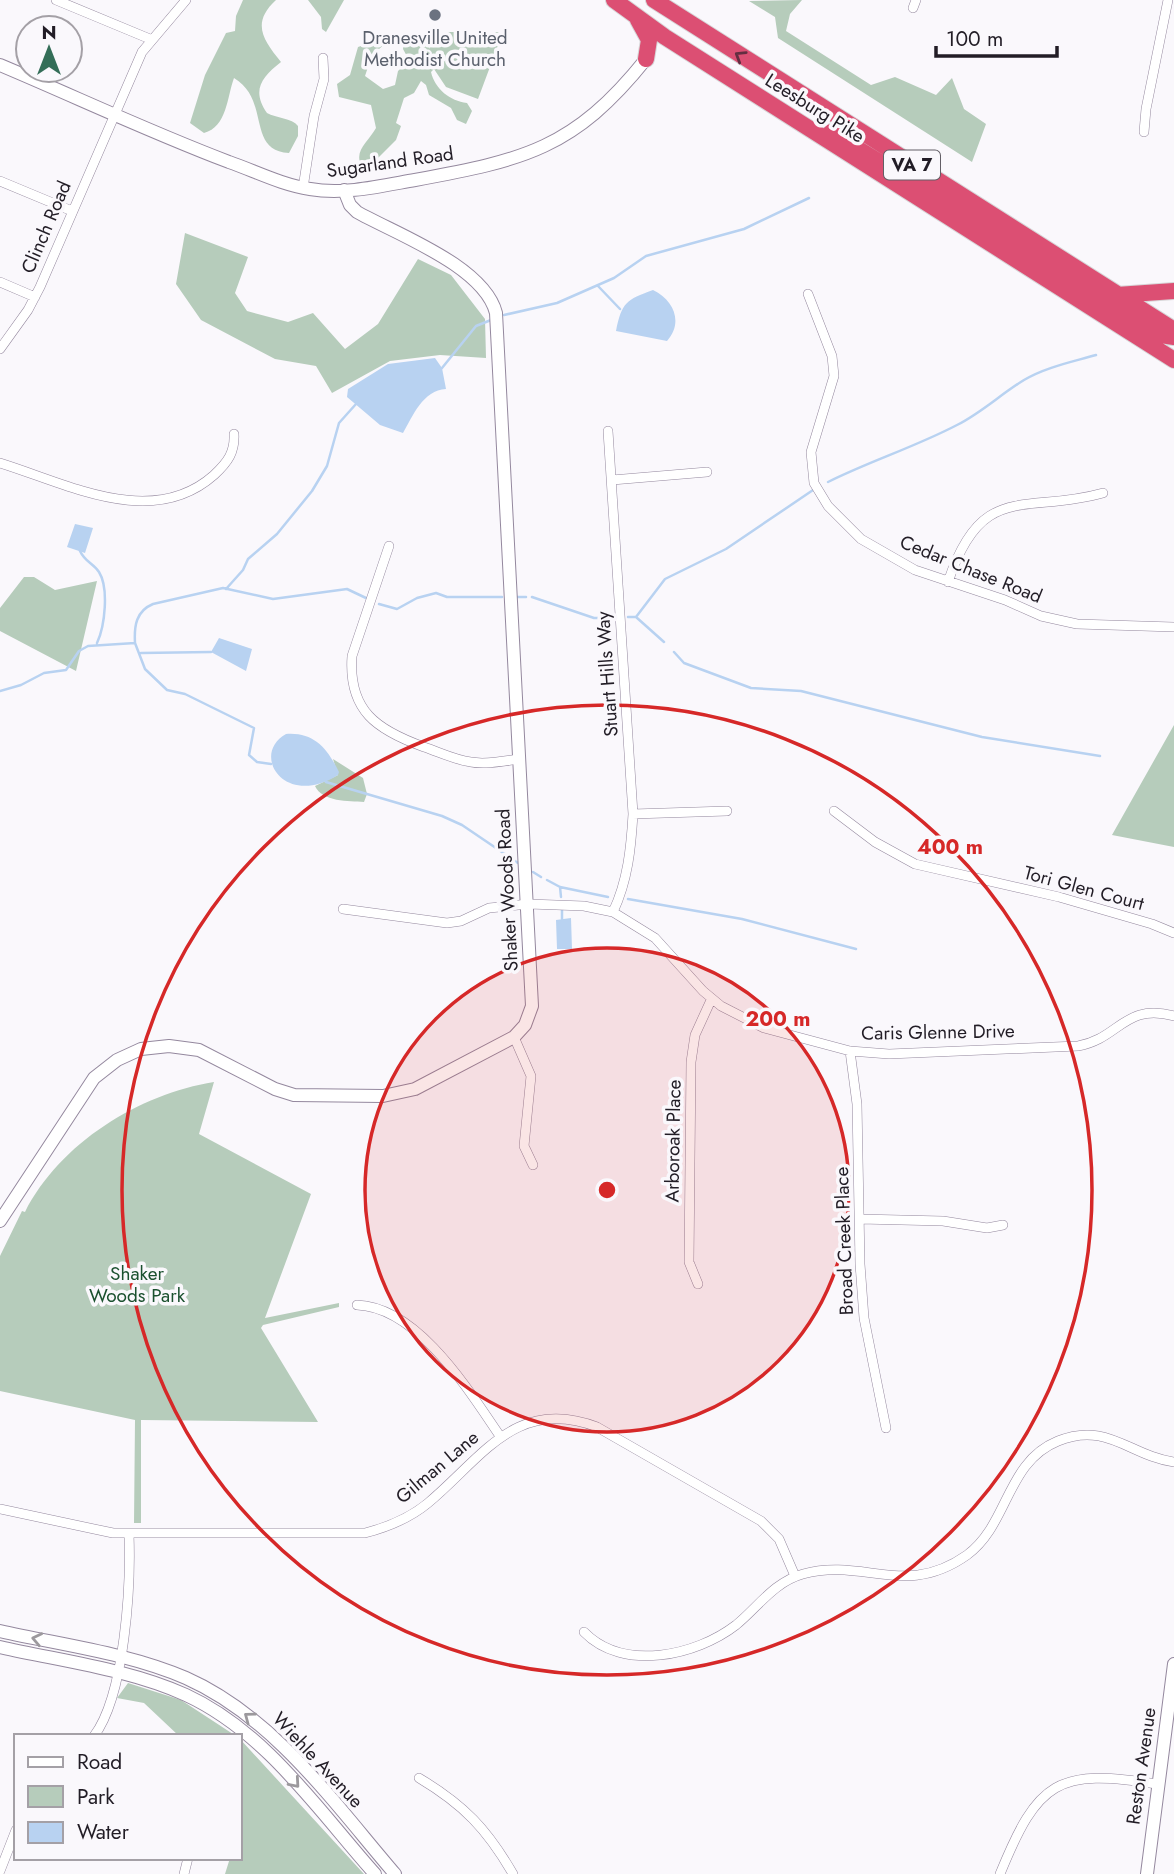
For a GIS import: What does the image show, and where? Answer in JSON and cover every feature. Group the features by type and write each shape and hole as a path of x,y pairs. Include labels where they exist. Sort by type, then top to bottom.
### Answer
{"highway":[{"name":"Leesburg Pike","path":"614,0 754,94 1174,360"},
{"name":"Leesburg Pike","path":"654,0 1174,330"},
{"path":"635,15 649,40 646,59"},
{"path":"646,59 668,48 686,50"},
{"path":"754,94 851,142 1147,328 1161,335 1174,337"},
{"path":"1117,295 1133,296 1174,291"}],"street":[{"path":"56,0 150,39 186,0"},
{"path":"1144,132 1146,109 1170,16 1168,0"},
{"name":"Clinch Road","path":"0,349 35,297 114,113 150,39"},
{"path":"303,188 314,116 324,83 323,58"},
{"name":"Sugarland Road","path":"0,65 206,153 303,188 344,190 476,169 530,153 564,137 601,110 646,59"},
{"path":"0,181 72,211"},
{"name":"Shaker Woods Road","path":"344,190 352,209 418,242 463,273 486,292 495,308 500,333 507,566 529,904 531,1014 514,1037"},
{"path":"0,282 35,297"},
{"name":"Cedar Chase Road","path":"808,294 832,356 834,376 811,452 814,483 828,506 861,538 894,559 1041,616 1077,624 1174,626"},
{"name":"Stuart Hills Way","path":"608,431 633,814 630,856 621,895 613,912"},
{"path":"0,463 120,500 143,503 189,492 207,481 235,448 234,434"},
{"path":"612,480 707,471"},
{"path":"948,582 965,541 986,518 1018,503 1078,500 1103,492"},
{"path":"389,546 352,656 350,673 358,702 379,727 437,752 471,762 519,759"},
{"path":"633,814 727,811"},
{"name":"Tori Glen Court","path":"834,811 875,842 915,864 1059,897 1174,933"},
{"name":"Caris Glenne Drive","path":"343,909 447,923 461,921 489,908 529,904 584,906 613,912 655,938 711,1000 764,1028 850,1051 889,1054 1078,1046 1102,1038 1126,1018 1144,1012 1174,1016"},
{"name":"Arboroak Place","path":"698,1284 688,1262 691,1062 695,1035 711,1000"},
{"path":"0,1221 86,1089 105,1068 130,1053 154,1047 184,1047 213,1056 285,1093 383,1096 415,1089 514,1037 531,1076 524,1146 533,1165"},
{"name":"Broad Creek Place","path":"850,1051 857,1104 864,1318 886,1428"},
{"path":"860,1219 943,1221 987,1227 1003,1225"},
{"path":"357,1305 384,1310 430,1346 500,1437"},
{"name":"Gilman Lane","path":"0,1509 95,1531 129,1534 348,1535 374,1531 398,1522 428,1503 500,1437 518,1426 545,1418 570,1419 597,1427 761,1521 779,1539 795,1576"},
{"path":"584,1632 599,1644 622,1653 650,1655 685,1650 704,1644 733,1627 776,1588 795,1576 830,1570 878,1577 914,1577 953,1564 986,1538 1022,1468 1046,1447 1067,1438 1085,1435 1110,1437 1152,1457 1174,1462"},
{"path":"94,1734 104,1719 120,1658 128,1602 129,1534"},
{"name":"Wiehle Avenue","path":"0,1631 120,1658 187,1679 253,1719 294,1758 395,1874"},
{"name":"Wiehle Avenue","path":"0,1647 116,1673 186,1695 239,1727 269,1753 375,1874"},
{"name":"Reston Avenue","path":"1147,1874 1174,1664"},
{"path":"1000,1874 1028,1814 1051,1789 1075,1780 1098,1776 1157,1784"},
{"path":"419,1779 452,1798 478,1822 513,1874"},
{"path":"0,1871 14,1835"}],"green space":[{"path":"243,0 276,0 264,16 262,31 281,62 264,79 259,91 267,113 292,121 298,126 298,136 289,153 276,150 267,144 252,99 245,87 234,78 225,110 217,125 204,133 190,123 205,75 226,33 235,31 236,16"},
{"path":"308,0 344,0 326,32 322,29 321,17"},
{"path":"802,0 790,14 786,31 871,85 895,77 936,95 952,78 964,109 986,124 972,162 778,38 775,17 749,1"},
{"path":"427,32 503,32 478,99 446,87 434,69 431,72 444,93 467,103 472,111 466,124 457,120 451,108 429,95 426,85 421,81 414,93 404,98 396,123 401,126 396,140 371,165 361,165 361,150 376,128 371,105 339,97 337,84 350,75 358,47 376,41 386,43 372,55 365,76 383,89 395,85 398,71 409,60 403,49 404,41 422,35 430,49"},
{"path":"185,233 248,257 235,293 247,311 288,322 313,313 345,349 378,324 418,259 451,275 485,319 486,358 440,355 390,361 332,393 316,366 275,359 201,320 176,284"},
{"path":"24,577 34,577 55,590 97,581 76,671 0,631 0,608"},
{"path":"1174,725 1174,847 1112,835"},
{"path":"333,759 363,778 367,794 364,802 336,800 318,791 315,786 338,775"},
{"name":"Shaker Woods Park","path":"214,1082 199,1134 311,1194 265,1318 339,1303 339,1307 263,1325 261,1328 318,1422 141,1420 141,1523 134,1523 135,1420 0,1391 0,1256 22,1211 25,1212 40,1187 80,1144 130,1110 186,1088"},
{"path":"128,1683 181,1700 233,1734 177,1734 144,1703 117,1698"},
{"path":"242,1741 364,1874 225,1874 229,1860 242,1860"}],"water":[{"path":"653,290 667,300 674,313 675,327 667,341 616,331 627,303"},
{"path":"435,358 442,368 446,389 438,390 425,399 403,433 380,425 347,397 348,389 388,364"},
{"path":"75,524 93,528 85,553 67,547"},
{"path":"219,638 252,649 246,671 211,652"},
{"path":"286,734 304,736 318,743 334,763 338,775 319,784 302,786 288,782 278,775 272,765 271,754 276,743"},
{"path":"571,918 572,949 557,949 556,920"}],"waterway":[{"path":"504,315 557,303 614,278 646,256 744,229 809,198"},
{"path":"598,286 620,309"},
{"path":"442,368 476,326 491,320"},
{"path":"828,482 957,425 1032,375 1096,355"},
{"path":"226,589 243,570 248,559 277,534 312,491 327,466 339,423 356,404"},
{"path":"636,617 665,579 726,549 816,488"},
{"path":"80,551 99,572 104,587 104,617 97,643"},
{"path":"0,691 21,685 44,673 66,670 79,651 88,646 135,643 137,620 143,611 153,604 223,588 273,599 347,589 366,598"},
{"path":"379,604 397,609 417,598 436,593 447,597 502,597"},
{"path":"517,597 526,597"},
{"path":"532,597 594,618 615,618"},
{"path":"628,617 636,617"},
{"path":"636,617 664,642"},
{"path":"135,643 145,669 167,690 185,694 254,728 249,755 257,762 271,764"},
{"path":"141,653 211,652"},
{"path":"674,652 684,663 751,688 801,691 982,737 1100,756"},
{"path":"326,782 442,816 462,825 518,863"},
{"path":"533,872 541,877"},
{"path":"547,880 560,887 608,897"},
{"path":"560,887 561,897"},
{"path":"628,899 742,919 856,949"},
{"path":"562,910 562,919"}],"place":[{"name":"Dranesville United Methodist Church","path":"435,15"}]}
